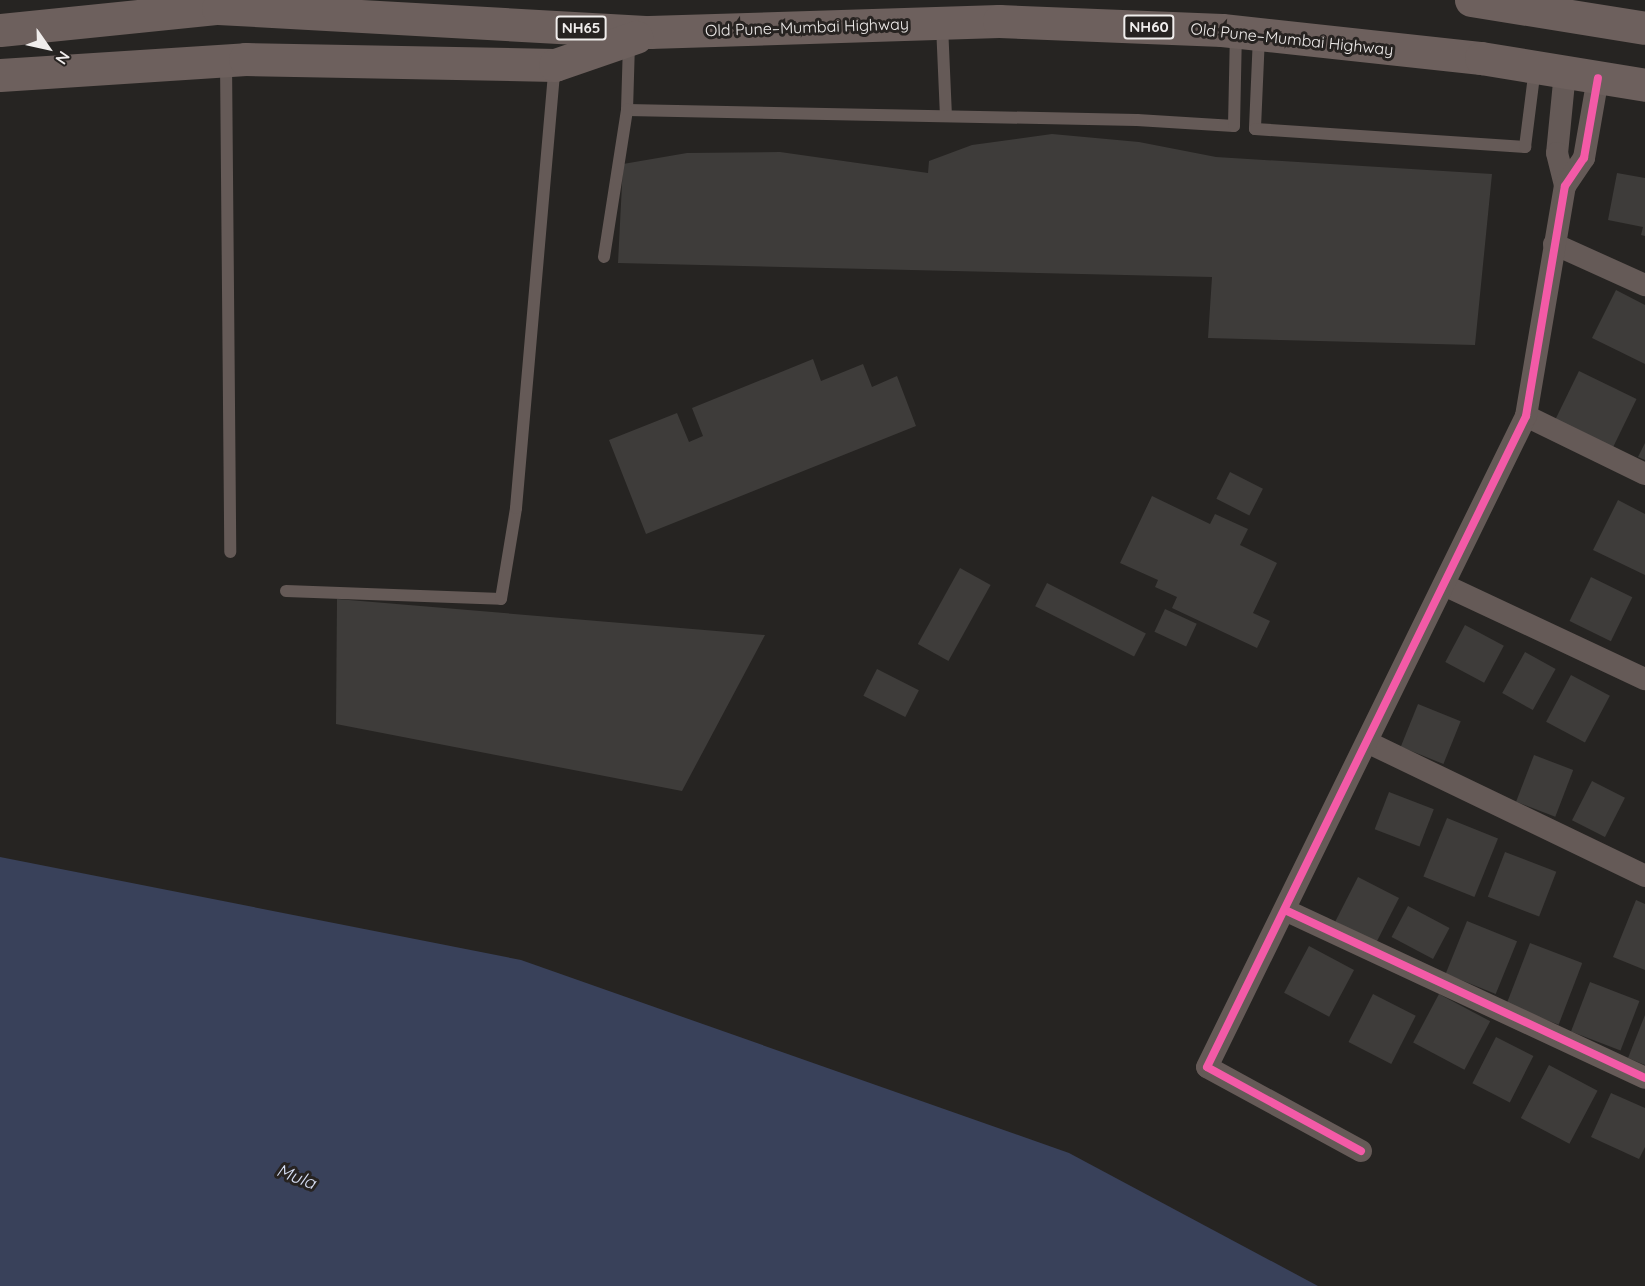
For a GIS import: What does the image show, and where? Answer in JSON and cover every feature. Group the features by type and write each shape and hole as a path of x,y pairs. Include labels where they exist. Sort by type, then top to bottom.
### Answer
{"highway":[{"path":"1471,0 1645,28"},
{"name":"NH65","path":"0,30 218,8 513,24 639,36"},
{"name":"Old Pune–Mumbai Highway","path":"639,36 999,21 1247,35 1550,69 1645,86"},
{"path":"0,75 226,60 555,65 639,36"}],"street":[{"path":"1550,69 1557,153 1565,186"},
{"path":"1361,1151 1207,1067 1526,416 1565,186 1584,158 1598,78"},
{"path":"1554,244 1645,285"},
{"path":"1526,416 1645,474"},
{"path":"1444,585 1645,679"},
{"path":"1367,742 1645,876"},
{"path":"1285,910 1645,1078"}],"lane":[{"path":"942,23 946,117"},
{"path":"1247,35 1255,129 1525,147 1550,69"},
{"path":"627,110 1137,120 1234,126 1247,35"},
{"path":"604,257 639,36"},
{"path":"226,60 230,552"},
{"path":"286,591 501,599 516,508 555,65"}],"water":[{"name":"Mula","path":"0,857 521,960 1069,1153 1318,1286 0,1286"}],"building":[{"path":"1052,134 1139,142 1216,157 1492,174 1475,345 1208,338 1212,277 618,263 623,164 687,153 780,152 928,173 929,161 972,145"},
{"path":"1617,173 1645,178 1645,236 1641,235 1643,227 1608,220"},
{"path":"1616,290 1645,305 1645,364 1592,338"},
{"path":"813,359 821,381 863,364 872,387 897,376 916,426 646,534 609,440 677,413 689,442 703,436 692,408"},
{"path":"1579,371 1637,399 1612,448 1555,420"},
{"path":"1645,443 1645,460 1638,457"},
{"path":"1230,472 1263,489 1249,516 1216,499"},
{"path":"1152,496 1210,524 1215,514 1248,529 1240,545 1277,563 1253,613 1270,621 1257,648 1172,608 1177,597 1155,587 1158,580 1120,563"},
{"path":"1618,500 1645,514 1645,575 1593,550"},
{"path":"960,568 991,585 948,661 918,644"},
{"path":"1591,577 1632,597 1611,641 1570,621"},
{"path":"1047,583 1146,633 1134,657 1035,606"},
{"path":"337,599 765,635 682,791 336,724"},
{"path":"1165,609 1197,624 1186,646 1154,632"},
{"path":"1465,625 1504,646 1484,683 1445,662"},
{"path":"1525,652 1556,669 1533,710 1502,693"},
{"path":"877,669 919,690 905,717 863,696"},
{"path":"1571,675 1610,696 1585,742 1546,722"},
{"path":"1418,704 1461,721 1443,764 1401,747"},
{"path":"1534,755 1573,770 1555,817 1516,802"},
{"path":"1592,781 1625,798 1605,837 1572,820"},
{"path":"1389,792 1434,809 1419,847 1375,829"},
{"path":"1447,818 1498,839 1474,897 1423,876"},
{"path":"1505,852 1556,872 1539,917 1488,897"},
{"path":"1358,877 1399,898 1376,942 1335,922"},
{"path":"1636,900 1645,904 1645,970 1613,957"},
{"path":"1408,906 1449,928 1433,959 1392,937"},
{"path":"1467,921 1517,941 1496,994 1446,974"},
{"path":"1530,943 1582,963 1559,1025 1506,1005"},
{"path":"1309,946 1354,970 1329,1017 1284,993"},
{"path":"1590,982 1639,1001 1620,1050 1571,1031"},
{"path":"1373,994 1416,1016 1391,1064 1348,1042"},
{"path":"1439,994 1490,1021 1464,1070 1413,1043"},
{"path":"1645,1015 1645,1065 1628,1058"},
{"path":"1496,1037 1533,1056 1510,1102 1472,1083"},
{"path":"1549,1065 1598,1091 1569,1144 1521,1118"},
{"path":"1611,1093 1645,1108 1645,1147 1639,1159 1591,1137"}],"cycle path":[{"path":"1361,1151 1207,1067 1526,416 1565,186 1584,158 1598,78"},
{"path":"1285,910 1645,1078"}]}
